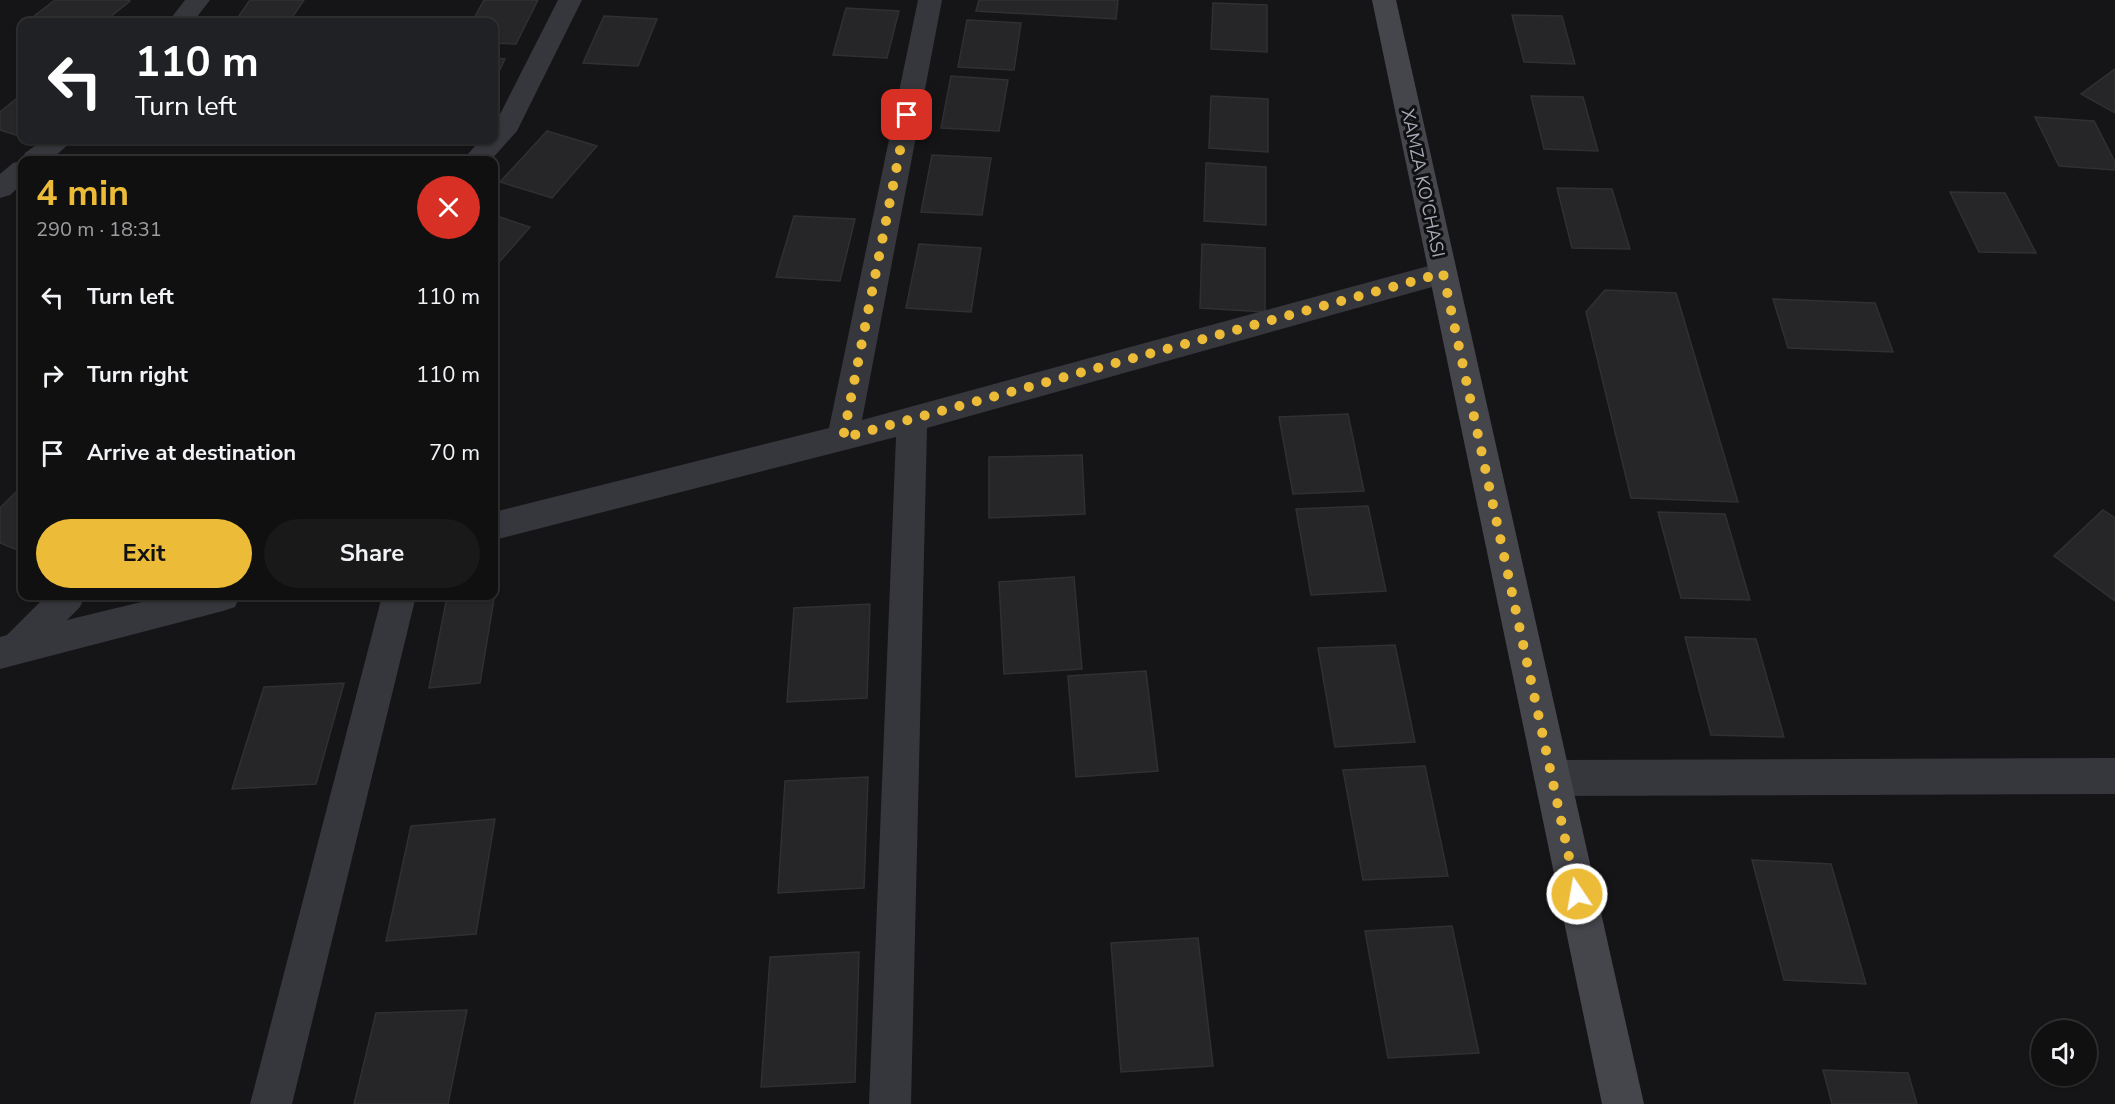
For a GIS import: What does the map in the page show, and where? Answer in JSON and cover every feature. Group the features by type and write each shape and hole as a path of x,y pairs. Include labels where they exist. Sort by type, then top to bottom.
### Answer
{"street":[{"path":"183,18 198,0"},
{"path":"498,137 504,131 570,0"},
{"path":"843,438 930,0"},
{"name":"XAMZA KO'CHASI","path":"1384,0 1623,1104"},
{"path":"39,156 55,144"},
{"path":"481,156 492,144"},
{"path":"0,188 18,173"},
{"path":"498,525 912,420 1443,273"},
{"path":"890,1104 912,420"},
{"path":"9,651 64,600"},
{"path":"9,651 207,600"},
{"path":"271,1104 398,600"},
{"path":"1552,778 2115,776"}],"building":[{"path":"55,0 130,1 109,18 33,17"},
{"path":"250,0 304,0 292,18 237,18"},
{"path":"484,0 538,0 516,44 498,43 498,18 474,18"},
{"path":"979,0 1118,0 1116,19 976,11"},
{"path":"1213,3 1267,5 1267,52 1211,49"},
{"path":"846,8 899,11 887,58 833,55"},
{"path":"1512,15 1562,16 1575,64 1524,62"},
{"path":"604,16 657,19 638,66 583,63"},
{"path":"967,20 1021,23 1014,70 958,67"},
{"path":"498,58 505,59 498,74"},
{"path":"2115,69 2115,113 2081,94"},
{"path":"951,76 1008,80 999,131 941,128"},
{"path":"1211,96 1268,99 1268,152 1209,148"},
{"path":"1531,96 1583,97 1598,151 1544,149"},
{"path":"18,97 18,136 0,130 0,112"},
{"path":"2035,117 2094,121 2115,162 2115,170 2059,166"},
{"path":"547,131 597,146 552,198 500,182"},
{"path":"932,155 991,158 982,215 921,212"},
{"path":"1206,163 1266,167 1266,225 1204,221"},
{"path":"1557,188 1612,189 1630,249 1572,248"},
{"path":"1950,192 2005,193 2036,253 1979,252"},
{"path":"498,216 530,227 498,263"},
{"path":"794,216 855,219 840,281 776,277"},
{"path":"919,244 981,248 971,312 906,308"},
{"path":"1202,244 1265,248 1265,312 1200,308"},
{"path":"1605,290 1676,293 1738,502 1631,498 1586,312"},
{"path":"1773,299 1875,303 1893,352 1788,348"},
{"path":"1348,414 1364,491 1293,494 1279,417"},
{"path":"1082,455 1085,514 989,518 989,457"},
{"path":"18,490 18,550 0,543 0,508"},
{"path":"1368,506 1386,591 1311,595 1296,509"},
{"path":"2103,510 2115,518 2115,601 2054,556"},
{"path":"1658,512 1725,514 1750,600 1681,598"},
{"path":"1074,577 1082,669 1004,674 999,582"},
{"path":"446,600 494,600 480,683 429,688"},
{"path":"870,604 867,698 787,702 794,608"},
{"path":"1685,637 1756,639 1784,737 1711,735"},
{"path":"1395,645 1415,742 1335,747 1318,648"},
{"path":"1146,671 1158,771 1076,777 1068,676"},
{"path":"344,683 316,784 232,789 264,687"},
{"path":"1425,766 1448,876 1363,880 1343,770"},
{"path":"868,777 864,888 778,893 785,781"},
{"path":"495,819 476,934 386,941 411,826"},
{"path":"1752,860 1831,864 1866,984 1784,980"},
{"path":"1452,926 1479,1053 1388,1058 1365,931"},
{"path":"1198,938 1213,1066 1121,1072 1111,943"},
{"path":"859,952 855,1082 761,1087 770,957"},
{"path":"467,1010 448,1104 354,1104 376,1013"},
{"path":"1823,1070 1908,1073 1917,1104 1832,1104"}],"route":[{"path":"907,115 843,438 1443,273 1577,894"}]}
